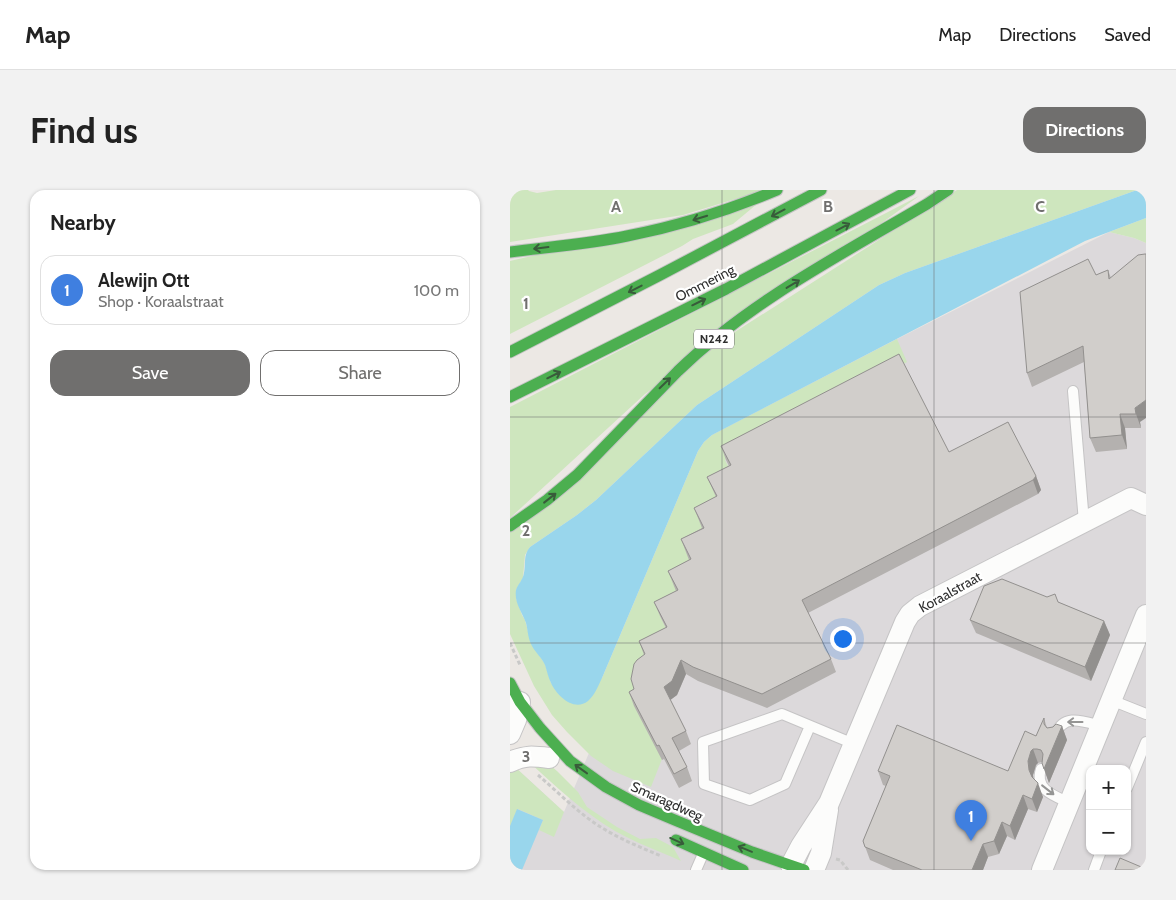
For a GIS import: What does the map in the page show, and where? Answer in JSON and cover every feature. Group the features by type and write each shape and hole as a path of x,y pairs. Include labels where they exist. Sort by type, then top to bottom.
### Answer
{"main road":[{"path":"510,252 638,234 692,221 746,203 777,190"},
{"name":"Ommering","path":"510,352 822,190"},
{"name":"Ommering","path":"510,397 726,289 910,190"},
{"name":"N242","path":"510,526 559,491 696,353 737,320 771,297 948,190"},
{"name":"Smaragdweg","path":"510,683 515,717 540,728 570,761 606,787 639,805 794,868"},
{"path":"663,834 743,870"}],"street":[{"name":"Koraalstraat","path":"818,862 830,803 910,614 920,606 1131,498 1146,505"},
{"path":"1042,870 1146,615"},
{"path":"515,760 532,756 548,756"},
{"name":"Koraalstraat","path":"794,868 801,846 830,803"}],"lane":[{"path":"1073,391 1084,522"},
{"path":"1111,700 1146,714"},
{"path":"810,726 785,784 750,800 704,784 703,742 782,714 854,744"},
{"path":"1056,735 1059,726 1067,721 1101,726"},
{"path":"1131,778 1146,742"},
{"path":"1041,769 1039,775 1043,788 1070,803"},
{"path":"696,870 711,835"},
{"path":"1094,870 1100,855"}],"path":[{"path":"510,644 521,665"},
{"path":"515,760 603,829 669,859"},
{"path":"818,862 840,860 848,870"}],"shaded area":[{"path":"1109,232 1146,243 1146,870 510,870 510,760 515,767 564,812 704,481 712,435"}],"green space":[{"path":"510,190 528,190 537,193 556,190 765,190 683,215 510,242"},
{"path":"957,190 1137,190 905,273 879,285 697,405 596,500 530,547 525,555 523,578 516,590 516,598 525,620 531,643 545,664 551,683 562,697 602,678 698,451 704,442 712,435 897,339 907,362 725,460 735,479 683,604 660,616 672,640 662,759 651,787 613,771 591,756 552,715 534,686 510,634 510,529 702,353"},
{"path":"919,196 645,394 510,518 510,407"},
{"path":"757,204 733,224 693,239 510,334 510,261"},
{"path":"1146,218 1146,243 1109,232"},
{"path":"528,761 551,766 578,792 587,807 617,827 640,839 656,838 673,847 681,861 631,839 603,824"},
{"path":"515,767 564,812 554,837 539,830 543,820 518,809 510,826 510,770"}],"water":[{"path":"1137,190 1146,190 1146,218 1085,241 712,435 698,451 594,693 588,701 577,705 567,701 557,693 550,681 544,662 533,648 526,623 516,599 516,590 525,570 526,556 530,547 596,500 697,405 879,285 905,273"},
{"path":"517,809 543,820 522,870 510,870 510,826"}],"building":[{"path":"1146,254 1146,400 1135,408 1136,414 1120,414 1122,435 1090,438 1083,346 1027,373 1020,292 1088,259 1096,275 1108,270 1109,279 1138,255"},
{"path":"899,354 949,452 1008,422 1036,476 1033,480 802,600 831,659 762,694 693,667 681,660 672,681 664,687 686,731 672,738 687,767 674,774 629,692 634,689 631,679 634,664 645,654 639,641 667,627 654,602 678,590 668,571 691,559 681,539 704,528 694,508 717,496 707,477 731,465 721,446"},
{"path":"1002,579 1047,597 1055,594 1058,602 1104,621 1085,667 970,620 984,586"},
{"path":"1044,718 1044,724 1047,728 1053,727 1056,724 1062,726 1044,769 1041,750 1033,749 1031,751 1028,761 1029,770 1032,777 1038,783 1032,799 1023,795 1010,826 1002,822 994,841 983,844 972,870 922,870 865,847 863,841 890,776 878,771 897,725 1008,771 1025,731 1036,736"},
{"path":"1120,858 1146,869 1146,870 1115,870"}],"traffic: fast":[{"path":"510,252 598,241 646,232 703,217 777,190"},
{"path":"510,352 821,190"},
{"path":"510,397 726,289 910,190"},
{"path":"510,526 547,500 577,475 678,371 735,323 797,280 948,190"},
{"path":"510,683 520,702 540,728 570,761 606,787 639,805 677,821 752,852 804,870"},
{"path":"676,840 743,870"}],"place":[{"name":"Alewijn Ott","path":"971,841"}]}
